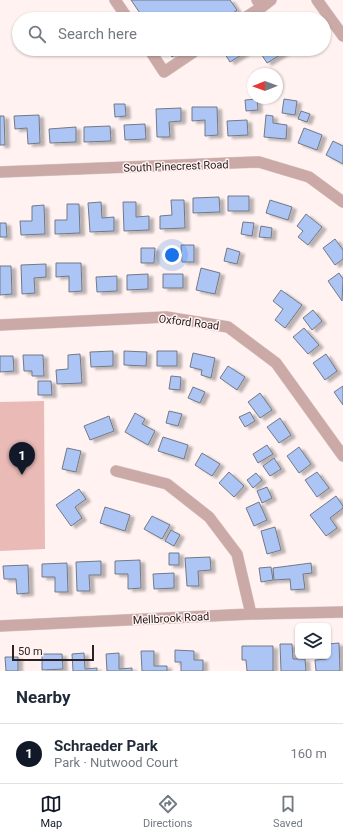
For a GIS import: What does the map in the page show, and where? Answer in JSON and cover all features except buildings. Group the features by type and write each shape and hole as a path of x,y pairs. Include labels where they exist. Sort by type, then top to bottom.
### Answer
{"street":[{"path":"114,0 123,12"},
{"path":"317,0 326,12"},
{"path":"251,12 263,2"},
{"path":"331,19 343,36"},
{"path":"153,56 164,72 188,56"},
{"name":"South Pinecrest Road","path":"0,172 259,162 309,177 343,202"},
{"name":"Oxford Road","path":"0,325 166,318 228,327 276,363 343,456"},
{"path":"116,471 166,484 209,517 237,554 251,614"},
{"name":"Mellbrook Road","path":"0,626 251,614 343,612"}],"shaded area":[{"path":"44,401 45,549 0,551 0,402"}],"place":[{"name":"Schraeder Park","path":"22,475"}]}
